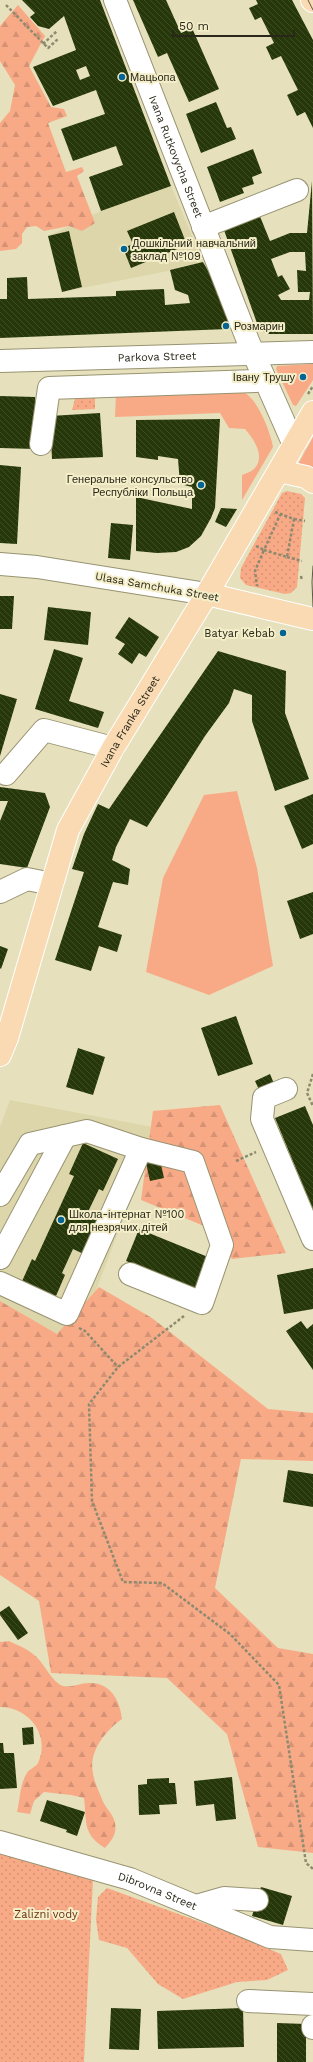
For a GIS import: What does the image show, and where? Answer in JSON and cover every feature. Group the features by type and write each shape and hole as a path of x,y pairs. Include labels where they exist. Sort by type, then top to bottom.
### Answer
{"main road":[{"name":"Ivana Franka Street","path":"0,1055 7,1038 68,830 113,748 207,594 313,412"},
{"path":"279,470 306,477 313,482"},
{"name":"Ulasa Samchuka Street","path":"207,594 313,619"}],"street":[{"name":"Ivana Rutkovycha Street","path":"115,0 248,341 294,445"},
{"path":"203,227 297,190"},
{"name":"Parkova Street","path":"0,361 313,352"},
{"path":"42,444 50,388 256,381 264,378"},
{"name":"Ulasa Samchuka Street","path":"0,564 37,567 207,594"},
{"path":"6,774 44,730 113,748"},
{"path":"0,892 27,879 52,884"},
{"path":"286,1089 264,1098 262,1119 313,1239"},
{"path":"0,1195 30,1144 88,1130 141,1149 193,1162 222,1245 202,1303 130,1274"},
{"path":"0,1258 65,1136"},
{"path":"0,1283 67,1314 141,1149"},
{"name":"Dibrovna Street","path":"0,1842 130,1879 270,1937 313,1940"},
{"path":"196,1906 224,1898 257,1900"},
{"path":"248,2001 313,2004"}],"path":[{"path":"6,5 48,48 58,39"},
{"path":"43,44 56,31"},
{"path":"258,592 255,571 280,515 305,521"},
{"path":"287,557 294,519"},
{"path":"264,550 302,560"},
{"path":"301,576 302,581"},
{"path":"313,1074 307,1093 313,1106"},
{"path":"236,1160 255,1152"},
{"path":"202,1303 118,1367 89,1404 92,1501 123,1582 162,1583 230,1634 279,1685 306,1862 313,1869"}],"shaded area":[{"name":"Дошкільний навчальний заклад №109","path":"171,186 203,262 173,270 62,292 48,236 101,211"},
{"name":"Школа-інтернат №100 для незрячих дітей","path":"10,1100 158,1128 72,1353 0,1313 0,1127"}],"green space":[{"path":"18,5 45,36 29,66 51,107 64,109 67,116 48,123 66,172 82,167 84,171 77,176 95,223 82,231 69,226 44,231 36,226 27,227 22,234 22,243 16,249 0,251 0,123 10,111 15,85 0,61 0,26"},
{"path":"313,364 313,380 296,406 293,405 276,369 277,366"},
{"path":"245,393 255,402 259,409 270,434 273,447 242,500 242,475 254,469 259,459 259,454 255,443 245,429 229,428 220,413 115,417 116,394"},
{"path":"95,398 95,409 72,410 75,399"},
{"path":"313,437 313,471 297,466"},
{"path":"287,491 301,494 305,498 297,587 291,593 285,594 246,585 240,578 241,568 282,493"},
{"path":"237,791 257,868 273,966 209,995 146,972 163,878 204,795"},
{"path":"220,1105 286,1253 232,1259 209,1228 141,1200 153,1111"},
{"path":"99,1287 152,1318 268,1409 313,1413 313,1461 241,1459 215,1588 278,1648 313,1654 313,1853 258,1847 227,1734 167,1678 51,1673 39,1601 0,1575 0,1301 57,1334"},
{"path":"9,1641 37,1657 55,1681 62,1686 96,1683 108,1689 113,1694 119,1705 122,1719 104,1735 93,1757 92,1765 98,1790 103,1802 113,1816 115,1823 113,1837 105,1848 92,1838 89,1832 86,1821 84,1798 44,1792 34,1801 30,1814 17,1812 23,1782 28,1772 38,1763 41,1752 41,1742 39,1733 28,1717 10,1708 0,1707 0,1642"},
{"name":"Zalizni vody","path":"0,1853 93,1880 84,2062 0,2062"},
{"path":"107,1888 228,1932 281,1954 288,1970 267,1980 237,1982 183,1999 158,1984 127,1948 99,1940 96,1920 98,1897"}],"building":[{"path":"22,0 100,0 171,186 101,211 89,177 123,165 116,146 73,161 61,129 105,114 96,90 53,106 33,67 76,50 64,16 49,29 38,26 30,17 35,13","holes":["86,66 90,76 80,80 76,70"]},
{"path":"133,0 166,0 181,33 192,28 219,89 189,102 167,53 158,57"},
{"path":"256,0 292,0 313,40 313,128 305,112 297,116 287,95 298,90 281,56 272,60 266,47 274,43 261,17 255,20 249,8 258,4"},
{"path":"216,102 227,128 231,127 236,139 201,153 186,114"},
{"path":"253,149 262,173 252,177 254,184 242,188 244,193 220,202 207,167"},
{"path":"312,181 313,334 267,334 259,329 224,230 259,214 270,241 290,233 307,233","holes":["290,252 305,252 306,271 297,270 298,292 310,292 309,300 281,300 278,295 290,289 282,275 278,277 271,259"]},
{"path":"174,212 187,245 131,268 123,248 133,244 127,231"},
{"path":"69,231 82,287 62,292 48,236"},
{"path":"203,262 216,285 231,325 228,329 0,338 0,299 7,299 7,278 27,277 28,299 116,296 116,291 164,289 165,305 190,303 188,295 175,290 170,270"},
{"path":"0,396 35,397 35,449 0,448"},
{"path":"100,413 103,457 52,459 50,416"},
{"name":"Генеральне консульство Республіки Польща","path":"220,419 215,508 201,536 189,547 176,552 157,553 136,551 136,497 192,509 192,487 180,484 178,459 158,456 158,460 136,457 136,420"},
{"path":"0,465 21,467 17,544 0,543"},
{"path":"221,508 237,509 226,527 215,522"},
{"path":"111,523 133,525 130,560 108,558"},
{"path":"0,596 14,596 12,629 0,629"},
{"path":"48,607 91,612 88,645 44,640"},
{"path":"129,617 159,637 146,657 139,653 132,664 118,654 125,644 115,638"},
{"path":"54,649 83,658 69,701 104,712 98,728 35,709"},
{"path":"218,651 286,671 285,713 309,779 275,791 252,721 252,695 234,689 229,703 205,736 147,827 130,819 116,847 112,860 130,869 128,885 113,882 98,927 122,935 117,952 99,946 91,971 55,960 84,872 72,869 84,834 98,804 109,809"},
{"path":"0,694 17,699 0,756"},
{"path":"0,787 45,793 50,807 27,868 0,864 0,821 8,801 0,801"},
{"path":"313,794 313,844 302,849 284,806"},
{"path":"313,892 313,934 300,939 287,901"},
{"path":"0,946 8,949 1,969 0,968"},
{"path":"236,1016 253,1064 218,1076 201,1028"},
{"path":"78,1048 105,1057 93,1095 66,1087"},
{"path":"270,1074 275,1086 260,1092 255,1081"},
{"path":"305,1106 313,1125 313,1210 275,1118"},
{"name":"Школа-інтернат №100 для незрячих дітей","path":"83,1143 118,1159 103,1191 99,1189 87,1214 104,1221 88,1256 73,1249 62,1273 65,1275 53,1303 19,1288 32,1259 35,1261 74,1176 69,1174"},
{"path":"160,1160 164,1178 150,1181 146,1163"},
{"path":"139,1229 208,1257 195,1289 126,1261"},
{"path":"313,1268 313,1309 284,1314 277,1275"},
{"path":"301,1321 307,1329 313,1324 313,1370 286,1331"},
{"path":"288,1470 313,1474 313,1507 283,1502"},
{"path":"9,1606 28,1633 18,1640 0,1615 0,1612"},
{"path":"33,1727 34,1744 23,1745 22,1728"},
{"path":"0,1743 3,1743 4,1753 14,1753 17,1788 0,1789"},
{"path":"232,1777 236,1819 216,1821 214,1804 196,1806 194,1781"},
{"path":"169,1778 169,1783 175,1783 177,1804 159,1805 160,1814 139,1815 138,1785 147,1784 147,1779"},
{"path":"47,1800 85,1812 77,1836 66,1832 67,1830 40,1821"},
{"path":"261,1887 292,1896 283,1925 252,1916"},
{"path":"111,2008 141,2009 139,2050 109,2049"},
{"path":"243,2008 244,2047 158,2049 157,2011"},
{"path":"277,2023 306,2024 306,2062 277,2062"}],"tram line":[{"path":"308,0 313,10"},
{"path":"313,566 313,607"}],"place":[{"name":"Мацьопа","path":"122,77"},
{"name":"Дошкільний навчальний заклад №109","path":"124,249"},
{"name":"Розмарин","path":"226,326"},
{"name":"Івану Трушу","path":"303,377"},
{"name":"Генеральне консульство Республіки Польща","path":"201,485"},
{"name":"Batyar Kebab","path":"283,633"},
{"name":"Школа-інтернат №100 для незрячих дітей","path":"61,1220"}]}
